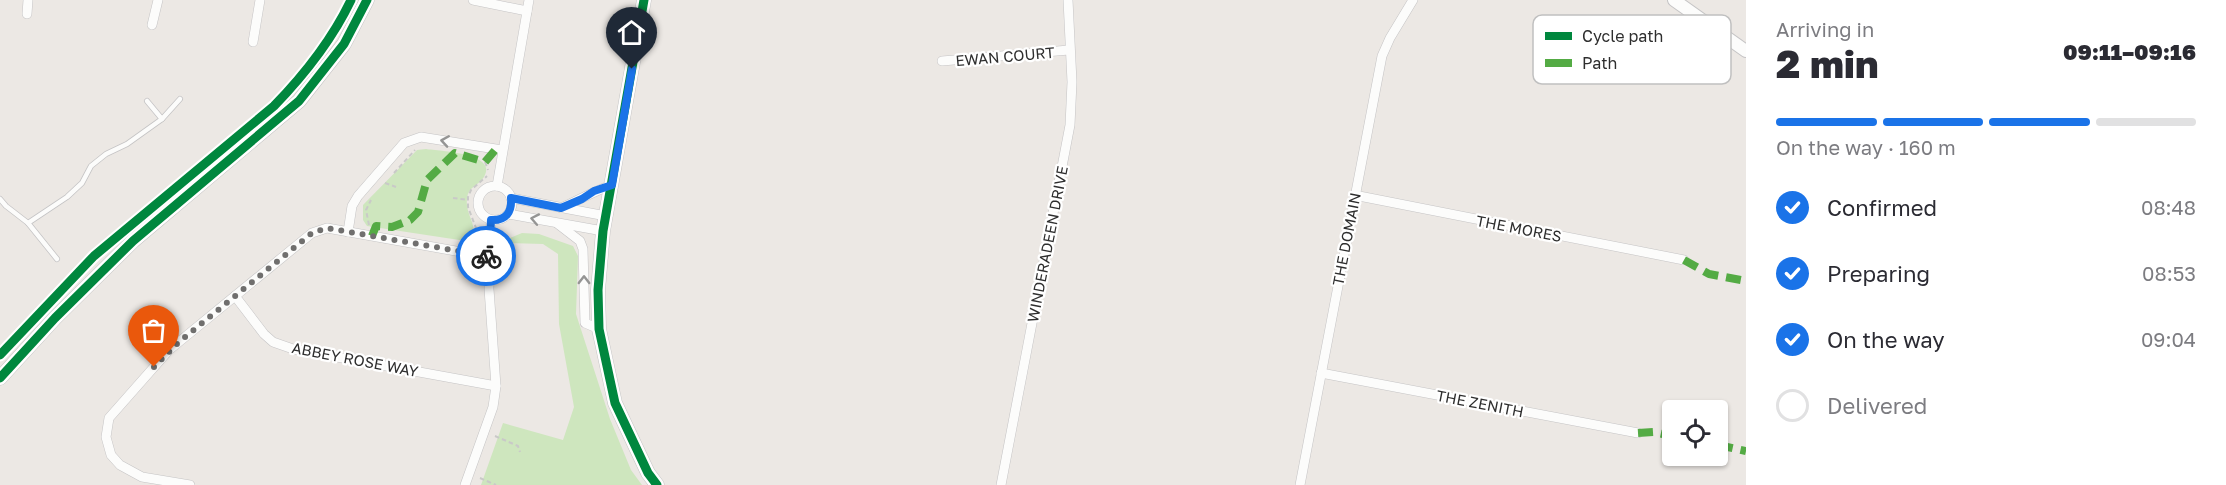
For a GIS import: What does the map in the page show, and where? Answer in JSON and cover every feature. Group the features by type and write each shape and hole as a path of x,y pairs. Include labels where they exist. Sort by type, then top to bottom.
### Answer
{"main road":[{"path":"0,378 55,318 126,249 299,101 344,44 367,0"},
{"path":"644,0 603,231 598,290 599,329 615,403 648,473 657,485"}],"street":[{"path":"27,14 28,0"},
{"path":"152,25 158,0"},
{"path":"253,42 260,0"},
{"path":"473,0 527,11"},
{"path":"497,186 529,0"},
{"name":"WINDERADEEN DRIVE","path":"1001,485 1070,125 1072,82 1068,0"},
{"name":"THE DOMAIN","path":"1299,485 1382,56 1389,38 1413,0"},
{"path":"1674,0 1695,15"},
{"path":"1731,40 1746,51"},
{"name":"EWAN COURT","path":"942,62 1069,50"},
{"path":"348,232 352,206 358,196 404,143 421,137 502,150"},
{"path":"561,208 594,191 612,185"},
{"path":"497,186 506,190 511,198 512,207 502,219 491,220 480,213 477,201 484,190 497,186"},
{"name":"THE MORES","path":"1354,195 1684,260"},
{"path":"511,198 606,216"},
{"path":"508,214 603,231"},
{"path":"465,485 493,407 496,386 491,339 489,257 491,220"},
{"path":"558,224 580,241 584,249 585,323 599,329"},
{"path":"190,485 142,477 120,465 111,455 106,437 109,418 169,350 312,233 327,228 489,257"},
{"name":"ABBEY ROSE WAY","path":"235,296 264,334 273,342 293,349 496,386"},
{"name":"THE ZENITH","path":"1321,373 1638,433"}],"lane":[{"path":"28,223 67,197 82,183 91,166 162,119 180,99"},
{"path":"147,101 162,119"},
{"path":"0,199 28,223 57,259"}],"path":[{"path":"393,174 415,150 419,149"},
{"path":"474,254 476,228 470,214 468,200 471,189 487,175 484,162"},
{"path":"379,189 385,183 396,187"},
{"path":"374,196 368,204 366,214 369,226 376,226"},
{"path":"453,198 468,200"},
{"path":"484,432 510,441 520,447 520,452"},
{"path":"469,474 496,485"}],"green space":[{"path":"417,150 454,152 476,158 483,163 486,169 484,177 472,188 467,198 474,233 473,239 466,241 367,226 363,220 363,205"},
{"path":"522,233 539,234 573,246 578,256 576,314 610,419 631,470 642,485 481,485 503,423 563,440 574,407 559,324 558,254 543,244 508,243 510,238"}],"marked path":[{"path":"372,236 376,226 392,227 410,220 418,212 427,180 455,153 485,162 496,149"},
{"path":"1684,260 1709,274 1746,281"},
{"path":"1638,433 1662,434"},
{"path":"1728,447 1746,451"}],"cycle path":[{"path":"0,355 94,256 274,106 317,56 351,0"},
{"path":"0,378 55,318 133,241 299,101 344,44 367,0"},
{"path":"644,0 603,231 598,290 599,329 615,403 648,473 657,485"}],"way so far":[{"path":"154,367 169,350 312,233 320,229 327,228 486,256"}],"route":[{"path":"486,256 489,257 491,220 502,219 508,214 512,207 511,198 561,208 594,191 612,185 632,69"}]}
